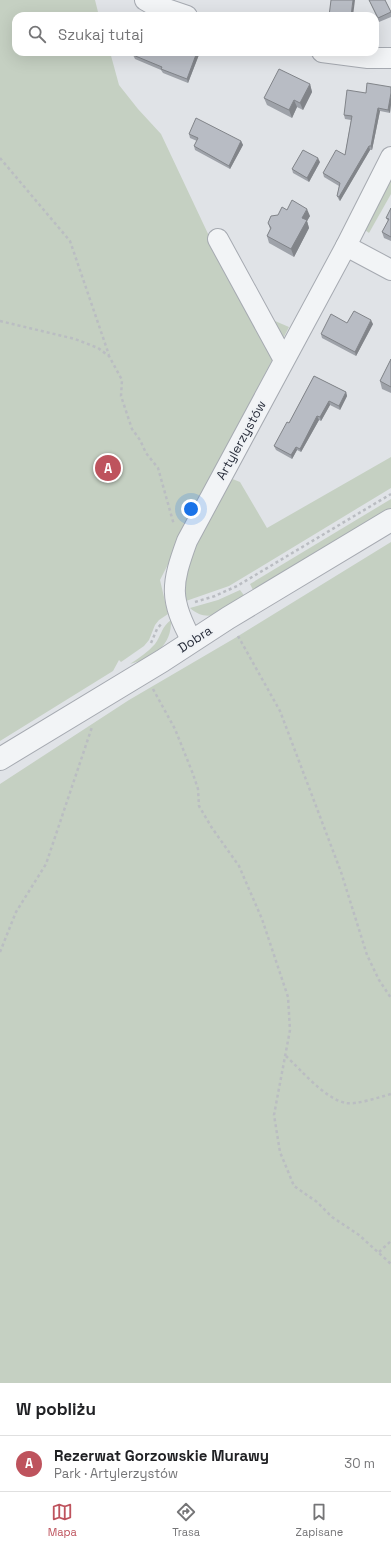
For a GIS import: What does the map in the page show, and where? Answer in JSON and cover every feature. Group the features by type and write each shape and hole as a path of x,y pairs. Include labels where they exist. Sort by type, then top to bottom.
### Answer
{"street":[{"path":"145,0 175,12"},
{"path":"353,56 391,58"},
{"name":"Artylerzystów","path":"192,641 178,611 174,590 178,567 187,541 346,246 391,157"},
{"path":"218,239 284,360"},
{"path":"346,246 391,270"},
{"name":"Dobra","path":"0,759 143,672 228,618 391,520"}],"path":[{"path":"0,158 70,241 109,356 122,380 121,396 132,430 140,440 146,453 158,468 176,532"},
{"path":"0,321 75,339 98,348 109,356"},
{"path":"178,611 187,604 215,596 237,586 391,494"},
{"path":"228,618 280,711 341,872 367,955 379,980 391,998"},
{"path":"143,672 175,729 198,789 199,806 216,835 239,866 262,919 288,997 290,1030 274,1115 280,1152 294,1186 359,1235 391,1264"},
{"path":"0,952 16,912 46,864 92,726"},
{"path":"286,1056 326,1094 346,1103 366,1101 391,1094"},
{"path":"379,1252 391,1242"}],"green space":[{"path":"0,0 95,0 98,12 12,12 12,56 111,56 119,85 161,134 210,238 268,318 289,327 160,580 168,614 159,620 155,625 149,640 144,646 121,662 119,660 113,671 0,741"},
{"path":"391,169 391,194 369,233 361,227"},
{"path":"391,457 391,488 229,586 186,601 184,594 187,561 230,478 240,482 267,528"},
{"path":"391,499 391,509 254,592 250,584"},
{"path":"391,542 391,1383 0,1383 0,784 129,700 235,638"},
{"path":"240,590 246,598 219,614 205,615 197,613 190,608 218,600"},
{"path":"171,620 168,637 160,650 146,658 130,664 155,644 168,622"}],"building":[{"path":"331,0 353,0 352,12 330,12"},
{"path":"369,0 385,0 391,12 379,18 379,12 375,12"},
{"path":"135,56 196,56 187,79 161,69 162,67"},
{"path":"279,69 310,84 300,103 294,100 289,110 264,98"},
{"path":"367,83 391,87 388,110 378,108 371,146 369,146 339,197 337,196 340,183 323,173 336,150 345,155 352,116 344,115 347,90 366,93"},
{"path":"196,118 241,141 229,166 194,146 198,138 189,134"},
{"path":"303,150 318,158 307,178 292,169"},
{"path":"292,200 307,209 302,218 307,220 291,249 267,236 271,228 268,223 271,216 278,215 282,207 287,210"},
{"path":"391,208 391,237 382,232 389,219 386,218"},
{"path":"354,311 371,320 355,352 321,334 331,314 347,323"},
{"path":"391,359 391,387 380,381"},
{"path":"314,376 346,392 339,406 329,401 320,417 317,416 300,449 296,447 291,455 274,446 287,422 289,423"}],"place":[{"name":"Rezerwat Gorzowskie Murawy","path":"108,468"}]}
